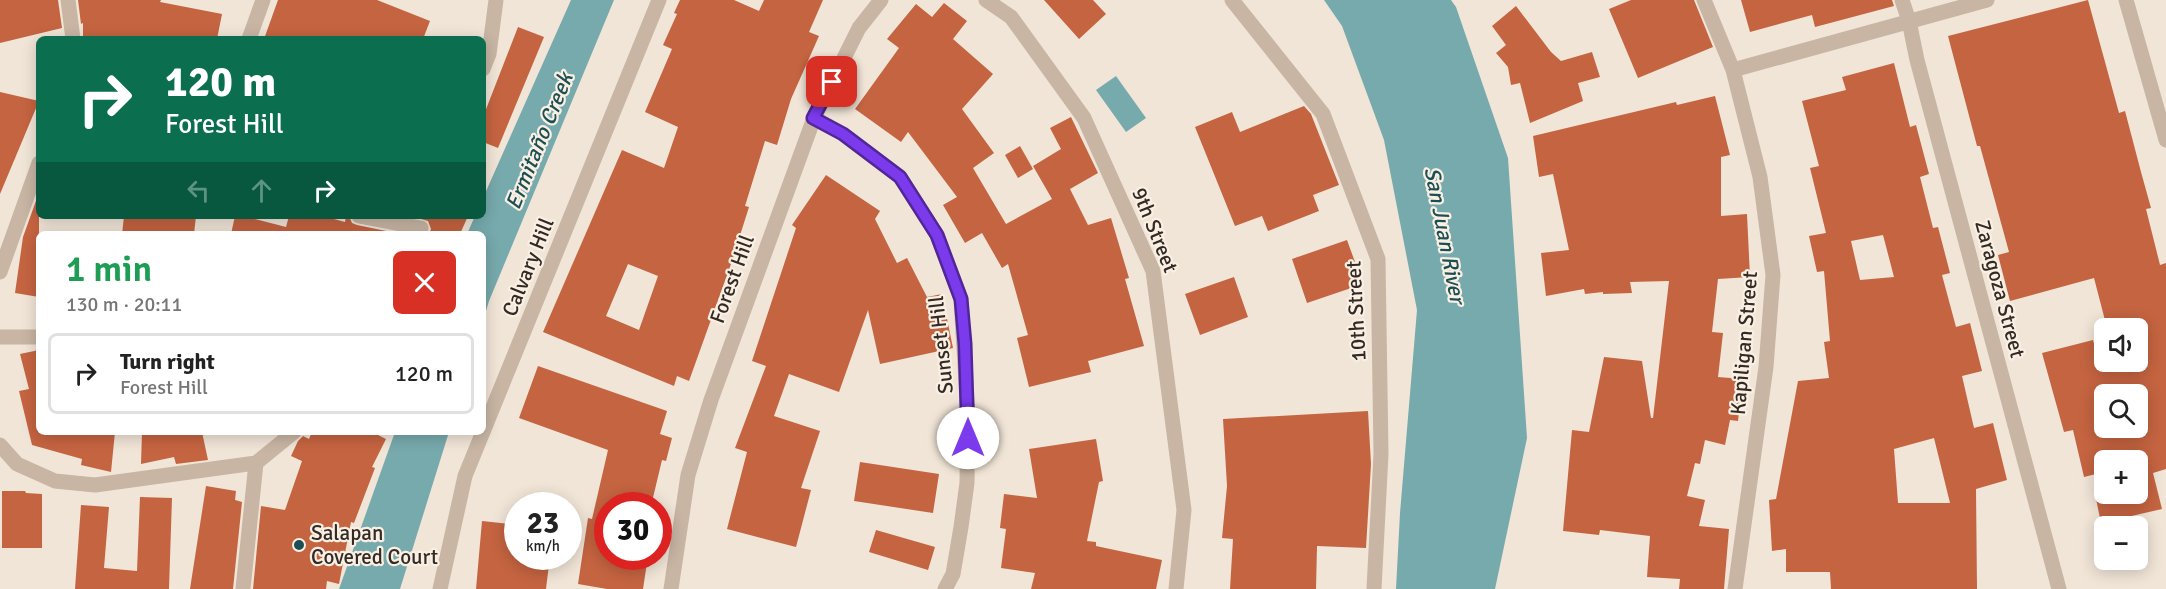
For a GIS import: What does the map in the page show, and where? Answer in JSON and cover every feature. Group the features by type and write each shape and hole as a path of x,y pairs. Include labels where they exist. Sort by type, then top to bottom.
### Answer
{"street":[{"path":"68,0 73,36"},
{"path":"250,36 263,0"},
{"path":"486,62 489,54 495,0"},
{"name":"Calvary Hill","path":"486,424 659,0"},
{"name":"Forest Hill","path":"671,589 688,475 711,400 813,118 859,28 881,0"},
{"name":"9th Street","path":"986,0 1011,17 1084,118 1153,271 1184,510 1176,589"},
{"name":"10th Street","path":"1232,0 1323,114 1378,259 1381,454 1374,589"},
{"name":"Kapiligan Street","path":"1704,0 1733,70 1760,177 1773,275 1766,367 1735,589"},
{"name":"Zaragoza Street","path":"1902,0 2059,589"},
{"path":"1733,70 1987,0"},
{"path":"2126,0 2166,140"},
{"name":"Sunset Hill","path":"813,118 843,134 900,177 937,235 961,299 968,416 966,483 962,527 952,573 945,589"},
{"path":"0,272 36,171"},
{"path":"378,219 422,226"},
{"path":"0,337 36,337"},
{"path":"0,445 18,464 55,481 95,485 256,463 290,435"},
{"name":"Calvary Hill","path":"440,589 465,476 482,435"},
{"path":"243,589 256,463"}],"water":[{"name":"Ermitaño Creek","path":"571,0 614,0 486,311 486,231 468,231 474,219 486,219 486,191"},
{"name":"San Juan River","path":"1324,0 1451,0 1456,7 1508,158 1527,438 1495,589 1396,589 1417,310 1384,140 1342,26"},
{"path":"1116,76 1146,118 1126,132 1096,90"},
{"path":"394,435 448,435 400,589 339,589"}],"building":[{"path":"0,0 58,0 62,28 0,43"},
{"path":"78,0 161,0 160,2 222,14 218,36 83,36 83,23 81,24"},
{"path":"278,0 377,0 430,21 424,36 265,36"},
{"path":"680,0 734,0 759,11 764,0 823,0 809,32 819,36 791,99 777,145 765,141 745,206 749,207 731,264 689,381 677,376 674,386 543,332 622,150 664,168 678,127 645,112 672,49 663,45 677,14 674,13","holes":["628,264 658,276 639,330 606,316"]},
{"path":"1044,0 1093,0 1106,14 1079,39"},
{"path":"1631,0 1694,0 1713,47 1638,78 1609,9"},
{"path":"1741,0 1892,0 1894,6 1815,27 1812,15 1750,32"},
{"path":"2088,0 2119,113 2125,111 2151,208 2146,209 2160,265 2166,263 2166,469 2153,473 2162,509 2132,516 2100,516 2097,504 2148,504 2148,450 2094,450 2094,474 2084,477 2073,430 2064,432 2042,353 2093,340 2094,372 2148,372 2148,318 2104,318 2094,278 2010,301 1998,255 2009,252 1980,146 1977,146 1948,36"},
{"path":"944,3 967,21 953,39 993,74 962,109 994,153 973,168 1006,224 1052,199 1033,166 1061,149 1050,128 1071,117 1098,173 1070,189 1088,225 1111,218 1129,278 1125,279 1144,346 1088,361 1091,372 1029,387 1017,338 1028,335 1008,264 1002,268 982,233 965,243 943,205 957,197 908,132 901,142 855,109 899,48 887,39 916,4 932,17"},
{"path":"1516,6 1551,52 1561,61 1592,52 1600,77 1578,83 1583,101 1530,123 1520,83 1511,85 1508,67 1496,53 1506,45 1492,26"},
{"path":"518,27 544,37 498,148 486,143 486,109"},
{"path":"1894,63 1910,127 1916,125 1929,174 1920,177 1933,228 1938,227 1950,273 1942,275 1956,327 1970,323 1982,371 1962,376 1974,428 1993,423 2007,480 1976,489 1977,589 1831,589 1830,572 1786,572 1786,549 1772,551 1769,500 1776,499 1798,381 1829,378 1824,342 1830,341 1824,271 1817,272 1809,236 1826,233 1810,168 1819,166 1802,101 1846,90 1842,77","holes":["1883,235 1894,277 1860,280 1851,241","1934,438 1950,503 1898,503 1894,449"]},
{"path":"0,92 36,100 36,108 0,194"},
{"path":"1715,96 1730,155 1721,157 1721,216 1747,214 1750,277 1718,279 1712,332 1723,333 1718,377 1743,379 1738,421 1730,420 1725,445 1705,440 1700,464 1695,463 1687,496 1705,500 1699,526 1729,529 1724,589 1679,589 1680,579 1647,577 1650,536 1600,530 1599,535 1563,531 1572,430 1589,432 1604,357 1642,361 1651,418 1653,418 1669,281 1630,282 1632,293 1585,294 1584,289 1546,296 1541,253 1569,250 1553,174 1539,177 1533,136 1676,102 1677,105"},
{"path":"1304,106 1311,114 1339,185 1313,195 1319,211 1268,231 1262,216 1235,226 1195,127 1232,112 1240,132"},
{"path":"1020,146 1033,169 1018,178 1005,155"},
{"path":"826,175 880,211 875,219 897,263 907,258 927,297 942,294 953,348 880,364 868,310 839,392 789,374 774,416 820,431 801,488 811,490 796,547 727,529 747,452 735,448 766,366 752,361 796,228 792,225"},
{"path":"36,201 39,231 36,231 36,296 15,293 23,237"},
{"path":"124,219 196,219 194,231 122,231"},
{"path":"234,219 255,219 286,227 288,219 334,219 345,222 346,219 350,219 352,223 357,225 386,231 232,231"},
{"path":"421,219 467,219 461,231 430,231 428,221"},
{"path":"1347,240 1363,284 1307,303 1292,259"},
{"path":"1234,277 1248,317 1200,335 1185,294"},
{"path":"36,351 36,435 115,435 111,472 81,465 82,459 32,445 19,391 29,389 20,354"},
{"path":"538,366 667,411 660,434 672,438 666,461 662,460 654,492 598,492 608,450 519,418"},
{"path":"1368,411 1371,464 1366,548 1317,546 1316,589 1230,589 1233,539 1222,538 1227,486 1223,419"},
{"path":"142,435 203,435 208,460 176,464 174,457 141,464"},
{"path":"311,435 378,435 386,439 372,467 375,468 354,523 351,522 339,584 327,581 326,589 253,589 261,506 285,510 302,461 291,456 303,436 309,439"},
{"path":"1096,439 1103,481 1099,482 1087,541 1096,542 1096,546 1162,560 1156,589 1031,589 1035,573 1001,568 1006,529 1000,528 1004,494 1037,498 1029,449"},
{"path":"860,462 939,474 933,513 854,501"},
{"path":"206,486 236,491 235,500 242,502 233,589 190,589"},
{"path":"2,491 42,494 42,548 2,548"},
{"path":"140,497 172,498 169,589 75,589 81,505 109,507 104,568 137,571"},
{"path":"594,510 594,570 646,570 643,589 607,589 578,584 580,570 582,570 588,518 592,519"},
{"path":"482,521 504,523 504,570 548,570 546,589 476,589"},
{"path":"876,530 935,547 928,570 869,552"}],"place":[{"name":"Salapan Covered Court","path":"299,545"}],"route":[{"path":"832,82 813,118 843,134 900,177 937,235 961,299 968,438"}]}
